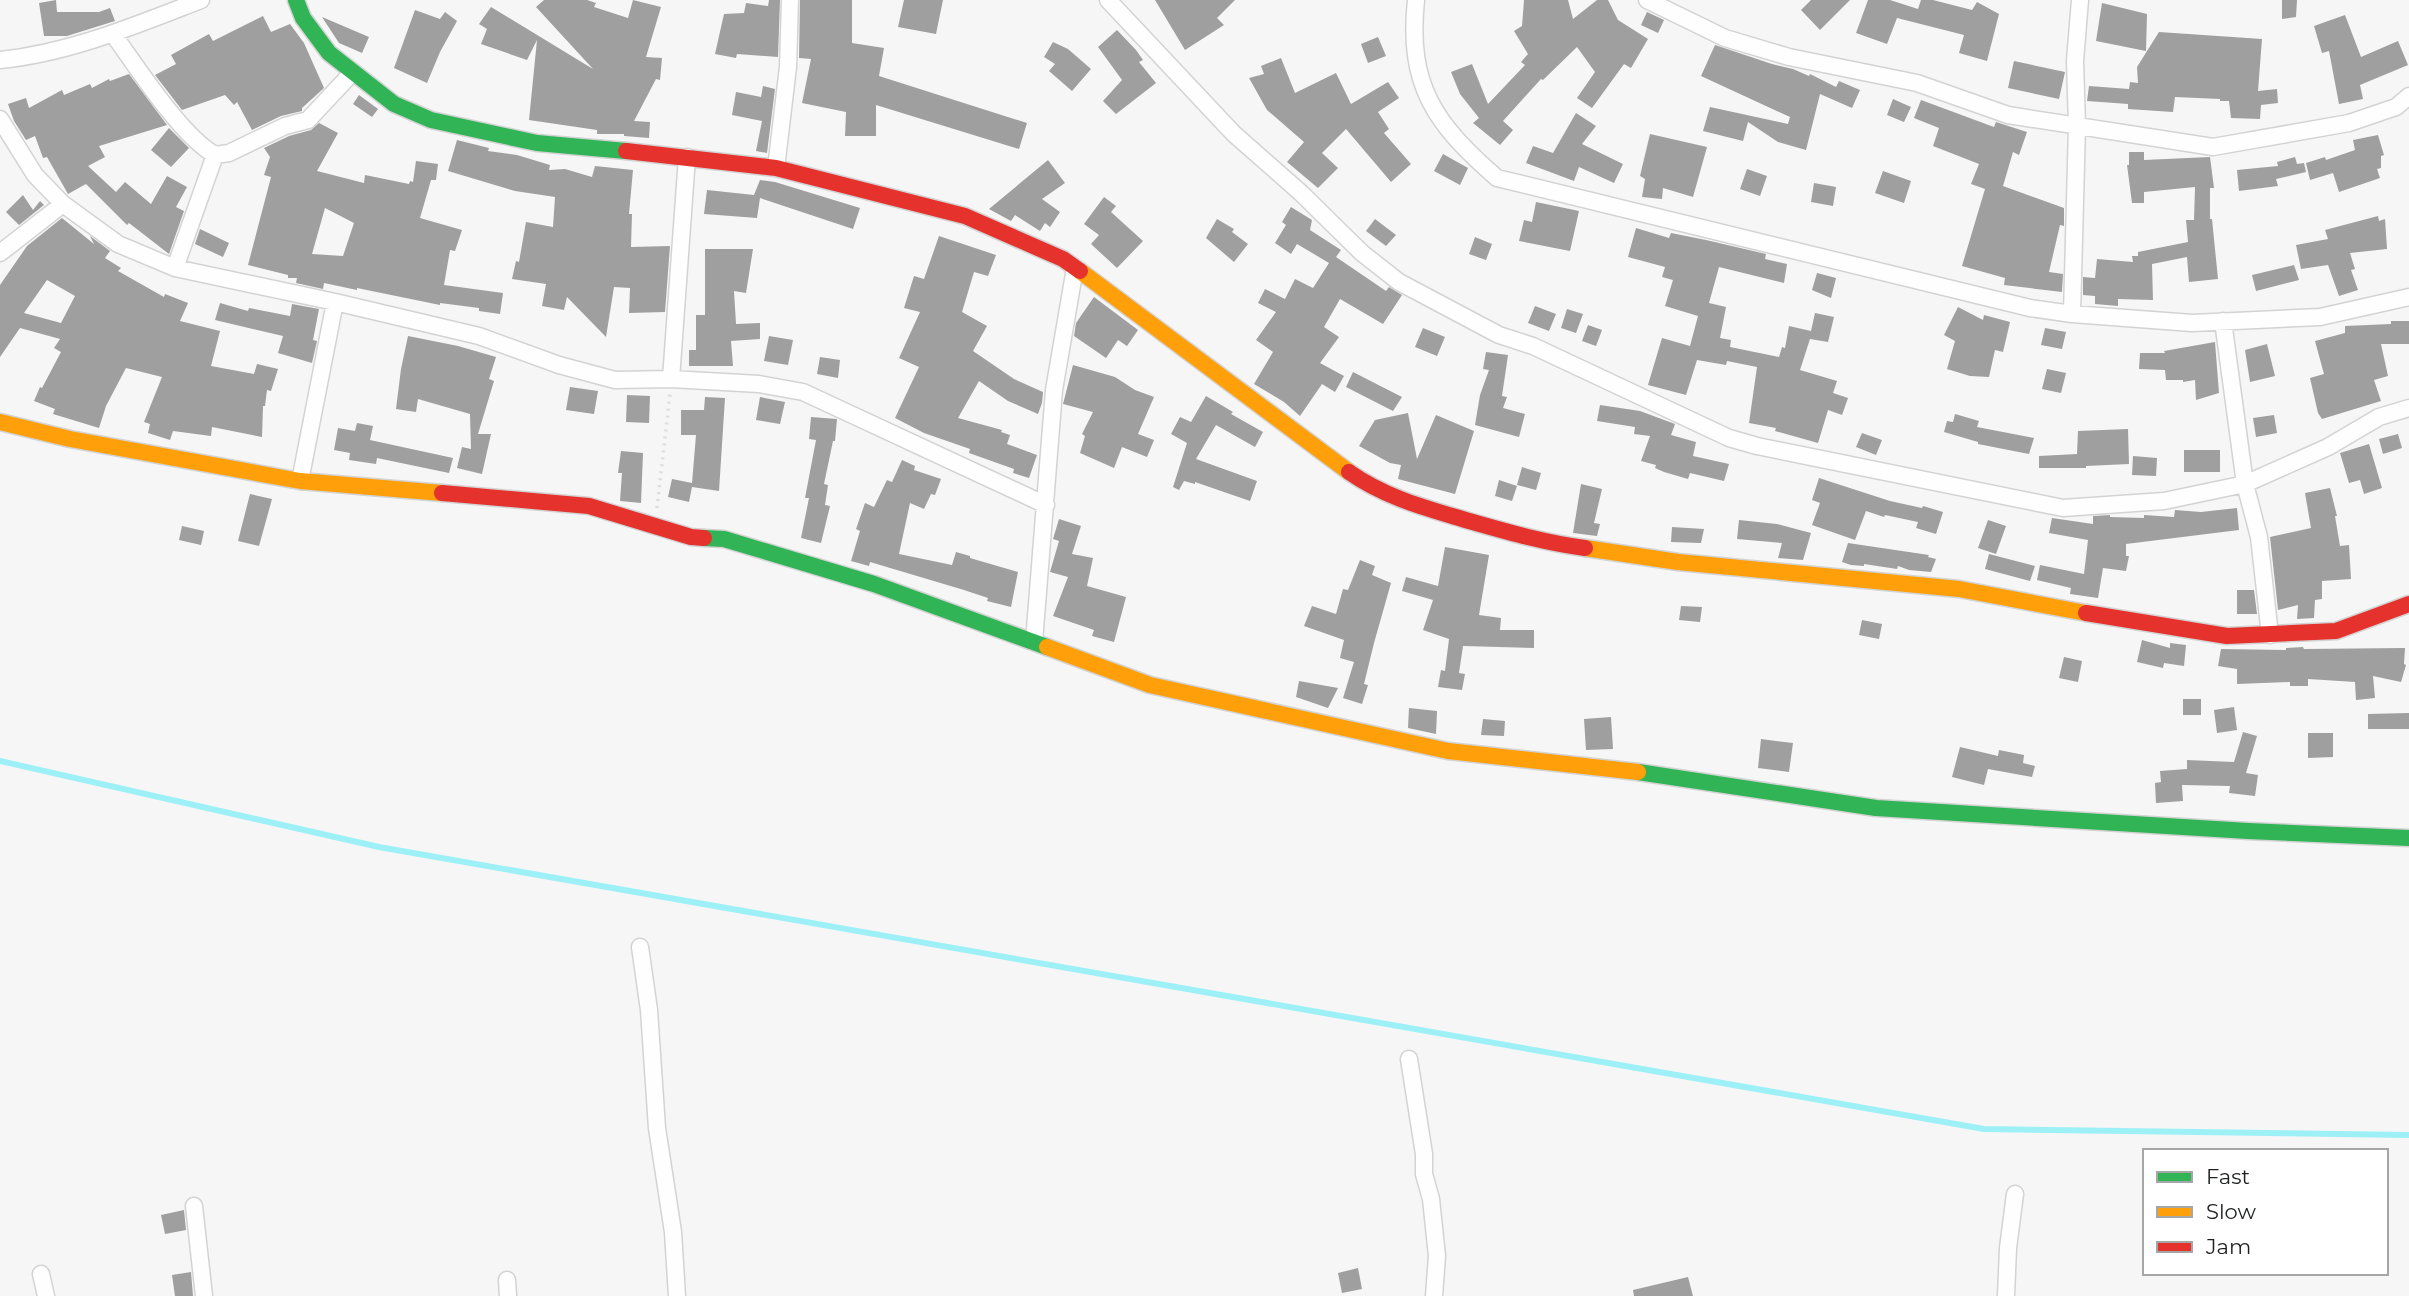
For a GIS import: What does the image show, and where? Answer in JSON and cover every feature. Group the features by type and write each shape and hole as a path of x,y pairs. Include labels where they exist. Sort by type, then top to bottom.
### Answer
{"street":[{"path":"0,60 70,47 113,34 201,0"},
{"path":"296,0 303,18 329,53 394,104 431,120 537,143 776,168 965,216 1063,259 1114,294 1296,434 1373,488 1422,507 1541,542 1678,562 1959,589 2140,623 2227,636 2336,631 2409,604"},
{"path":"776,168 789,67 790,0"},
{"path":"1108,0 1234,134 1301,193 1362,253 1399,282 1499,334 1533,346 1705,429 1757,446 2063,508 2164,501 2245,484 2328,447 2379,417 2409,408"},
{"path":"1416,0 1417,61 1426,96 1443,125 1464,149 1497,178 2030,308 2072,314 2192,323 2320,317 2409,297"},
{"path":"1647,0 1725,38 1789,57 1917,83 2008,115 2213,147 2349,124 2396,107 2409,96"},
{"path":"2072,314 2077,125 2075,61 2081,0"},
{"path":"113,34 162,101 202,146 215,155 229,153 285,126 308,120 352,73"},
{"path":"0,119 35,175 63,204 118,243 175,268 479,336 559,365 615,380 671,379 759,384 803,392 1046,505"},
{"path":"175,268 215,155"},
{"path":"671,379 687,157"},
{"path":"0,253 63,204"},
{"path":"1034,642 1054,390 1075,268"},
{"path":"300,481 335,302"},
{"path":"2222,321 2245,484 2259,537 2270,635"},
{"path":"0,422 70,439 300,481 589,506 691,537 724,539 874,584 1150,685 1448,751 1625,770 1876,808 2409,838"},
{"path":"640,947 649,1010 657,1128 673,1232 677,1296"},
{"path":"1409,1059 1424,1154 1424,1174 1431,1199 1437,1256 1434,1296"},
{"path":"2006,1296 2008,1248 2015,1194"},
{"path":"194,1206 204,1296"},
{"path":"41,1274 46,1296"}],"path":[{"path":"654,527 671,379"}],"building":[{"path":"56,0 57,12 99,12 110,8 115,21 67,36 44,36 39,3"},
{"path":"544,0 587,0 596,3 594,7 628,18 633,0 661,7 646,57 662,58 660,80 656,79 634,121 650,122 649,138 597,134 597,130 529,120 537,40 527,60 481,44 487,29 479,24 491,7 593,69 536,7"},
{"path":"769,0 780,0 778,57 737,54 736,58 715,54 724,14 744,13 746,3 768,6"},
{"path":"800,0 852,0 852,43 884,48 879,76 1027,123 1019,149 876,105 876,136 845,136 846,112 802,103 811,59 799,58"},
{"path":"904,0 943,0 936,34 898,27"},
{"path":"1155,0 1235,0 1217,18 1224,25 1185,50"},
{"path":"1524,0 1568,0 1573,19 1597,0 1608,0 1618,20 1648,39 1631,68 1624,64 1592,108 1577,98 1595,72 1577,47 1541,79 1503,121 1513,130 1500,145 1473,123 1479,118 1460,94 1451,72 1472,64 1488,104 1525,65 1521,62 1528,54 1514,31 1522,26"},
{"path":"1811,0 1850,0 1820,30 1801,10"},
{"path":"1868,0 1890,0 1918,9 1921,0 1933,0 1972,10 1977,2 1999,14 1987,61 1959,53 1964,35 1897,18 1887,44 1856,33"},
{"path":"2282,0 2297,0 2296,17 2282,19"},
{"path":"2102,3 2147,14 2146,51 2096,41"},
{"path":"415,10 440,19 445,12 457,21 427,83 394,68"},
{"path":"1647,12 1664,20 1658,33 1641,25"},
{"path":"2345,15 2361,57 2398,41 2408,65 2360,85 2363,99 2339,104 2329,51 2322,53 2314,26"},
{"path":"263,16 271,32 290,24 304,43 324,88 302,111 281,116 252,130 237,102 234,105 225,95 182,110 155,75 176,64 171,55 209,34 213,41"},
{"path":"322,17 369,37 362,53 339,43"},
{"path":"1117,30 1136,50 1143,60 1139,62 1156,83 1116,114 1103,101 1122,80 1098,47"},
{"path":"2159,32 2262,39 2258,91 2277,89 2278,103 2261,105 2260,119 2231,118 2229,101 2220,99 2175,97 2173,112 2128,109 2128,104 2087,101 2089,86 2129,89 2130,82 2138,83 2137,67"},
{"path":"1378,37 1386,56 1368,63 1361,44"},
{"path":"1053,42 1068,49 1091,69 1072,91 1049,71 1055,64 1044,57"},
{"path":"1715,45 1809,76 1810,74 1836,87 1839,81 1860,90 1852,108 1820,94 1806,150 1778,142 1748,122 1743,141 1703,131 1710,107 1788,124 1790,117 1701,76"},
{"path":"1281,58 1295,93 1336,73 1351,104 1388,82 1399,98 1378,112 1389,129 1384,133 1411,164 1391,182 1346,129 1322,153 1338,168 1318,188 1287,162 1304,142 1267,110 1249,78 1264,74 1261,66"},
{"path":"2014,61 2065,72 2059,99 2008,88"},
{"path":"129,74 167,125 99,146 105,157 88,166 116,192 125,182 151,204 167,176 187,187 176,207 184,211 169,254 129,223 127,225 86,184 68,194 47,157 43,158 35,136 26,140 14,121 8,104 26,98 29,108 62,90 64,95 90,84 92,88 109,79 110,81"},
{"path":"763,86 775,89 767,153 756,151 762,121 732,115 736,92 761,97"},
{"path":"359,95 378,109 372,117 353,104"},
{"path":"1893,99 1911,107 1904,122 1887,115"},
{"path":"1921,100 1994,127 1996,122 2027,132 2019,155 2013,152 2003,186 2064,208 2064,226 2060,225 2049,272 2063,274 2062,292 2004,285 2005,278 1962,266 1985,189 1971,184 1979,164 1933,146 1939,128 1914,118"},
{"path":"1576,113 1596,126 1582,144 1623,164 1614,183 1579,167 1574,181 1526,163 1533,146 1553,153"},
{"path":"319,123 338,133 317,171 364,183 365,175 409,184 410,181 413,182 416,161 438,164 436,180 431,180 420,218 462,230 455,251 450,250 444,285 503,293 500,314 479,311 479,308 440,305 324,283 323,289 296,283 297,278 288,278 288,275 248,265 271,177 264,175 270,157 264,148 289,136 311,130","holes":["325,208 354,223 343,256 312,254"]},
{"path":"169,128 189,148 171,167 151,150"},
{"path":"1650,134 1707,147 1693,197 1663,188 1662,199 1642,197 1645,179 1640,176"},
{"path":"2378,135 2384,155 2381,156 2381,168 2377,169 2380,178 2339,192 2333,173 2310,180 2306,163 2325,157 2326,160 2355,150 2353,140"},
{"path":"457,140 489,148 488,151 517,155 550,165 549,170 565,169 592,177 595,166 633,170 629,214 632,214 631,247 670,246 665,312 629,313 630,288 614,287 606,337 567,297 564,310 542,306 546,284 512,279 516,261 519,262 526,222 553,227 555,197 515,191 448,171"},
{"path":"2129,152 2144,152 2144,160 2210,157 2214,188 2210,188 2210,219 2218,279 2189,282 2187,257 2152,264 2153,300 2118,299 2118,306 2095,304 2095,296 2083,295 2083,277 2095,278 2097,259 2133,262 2132,256 2138,256 2138,252 2188,242 2186,220 2194,220 2195,187 2144,192 2144,203 2132,203 2127,165"},
{"path":"1443,154 1468,168 1460,185 1434,171"},
{"path":"2295,157 2297,164 2304,163 2306,172 2276,179 2278,186 2239,191 2237,170 2278,166 2277,162"},
{"path":"1048,160 1065,183 1042,199 1060,212 1050,227 1045,223 1040,231 1015,215 1011,221 989,209"},
{"path":"1747,169 1767,176 1760,196 1740,189"},
{"path":"1883,171 1911,181 1904,203 1875,193"},
{"path":"760,180 775,182 860,208 853,229 760,198 757,218 704,214 707,190 754,195"},
{"path":"1814,183 1836,187 1833,206 1811,202"},
{"path":"23,195 33,210 40,201 44,205 19,225 6,212"},
{"path":"1104,197 1116,206 1111,212 1143,241 1117,268 1091,244 1099,235 1084,224"},
{"path":"1536,202 1579,211 1570,251 1519,241 1524,220 1532,222"},
{"path":"1291,207 1312,220 1310,230 1341,250 1336,257 1386,291 1389,287 1402,295 1383,324 1340,299 1324,327 1339,337 1320,363 1344,376 1335,392 1322,384 1300,416 1284,402 1254,384 1273,352 1256,340 1276,312 1258,303 1265,289 1285,299 1295,279 1313,288 1329,263 1297,244 1291,254 1275,243 1286,225 1282,222"},
{"path":"2378,216 2379,221 2385,219 2387,249 2350,253 2355,269 2351,270 2358,290 2339,296 2328,265 2301,269 2296,245 2328,239 2325,230"},
{"path":"62,218 94,244 90,236 110,251 105,258 121,268 118,271 164,297 165,294 188,303 180,321 220,331 211,366 254,374 257,364 278,369 271,391 267,390 263,406 262,437 212,427 211,436 173,431 170,440 148,433 150,424 144,422 162,377 126,368 106,406 99,428 53,414 55,409 34,401 61,352 54,348 60,339 20,328 0,357 0,285 27,246","holes":["47,280 75,296 61,323 24,313"]},
{"path":"1217,219 1234,229 1232,232 1248,244 1234,262 1206,238"},
{"path":"1375,219 1396,235 1386,246 1366,231"},
{"path":"1636,228 1669,238 1671,233 1766,254 1765,259 1787,264 1784,283 1719,267 1709,303 1726,307 1720,338 1731,340 1730,347 1779,357 1782,347 1785,348 1789,326 1811,331 1815,313 1834,317 1828,342 1810,339 1800,370 1837,381 1833,393 1848,398 1842,415 1828,410 1818,443 1775,431 1776,428 1749,423 1757,367 1727,361 1726,365 1697,360 1686,395 1648,385 1662,338 1690,346 1698,316 1665,306 1673,280 1662,277 1665,267 1628,257"},
{"path":"200,229 229,243 223,257 195,244"},
{"path":"939,236 996,255 988,276 974,272 962,312 987,326 973,351 1014,379 1043,392 1042,403 1038,414 1008,401 979,381 958,418 1002,430 1001,432 1010,435 1007,444 1037,455 1029,478 1013,473 1014,469 969,453 970,449 924,433 895,418 919,367 899,358 920,312 904,308 914,276 924,279"},
{"path":"1475,237 1492,244 1486,260 1469,254"},
{"path":"705,249 753,249 746,293 734,291 736,324 760,323 760,339 731,341 733,366 689,366 689,350 696,350 696,315 705,315"},
{"path":"2294,265 2299,280 2256,291 2252,275"},
{"path":"1817,273 1836,278 1831,298 1812,290"},
{"path":"1094,297 1138,330 1127,346 1118,340 1106,358 1074,336 1076,323"},
{"path":"220,303 248,311 249,308 290,316 292,304 319,309 313,340 317,341 312,363 278,353 283,336 215,320"},
{"path":"1535,306 1556,314 1549,331 1528,323"},
{"path":"1958,307 1983,320 1984,315 2010,322 2003,352 1995,350 1989,377 1970,376 1947,369 1955,341 1944,335"},
{"path":"1567,309 1583,314 1576,333 1561,328"},
{"path":"2391,321 2409,321 2409,344 2381,344 2388,376 2374,380 2381,401 2322,419 2318,413 2310,378 2324,374 2315,341 2345,333 2345,326 2391,324"},
{"path":"1588,325 1602,330 1596,346 1582,341"},
{"path":"1423,328 1445,337 1437,356 1415,347"},
{"path":"2045,328 2066,332 2062,349 2041,345"},
{"path":"408,336 496,357 489,379 494,381 478,434 491,434 482,474 457,468 462,447 471,449 470,414 418,399 416,412 396,409"},
{"path":"769,336 793,340 788,365 764,361"},
{"path":"2215,342 2219,393 2196,400 2195,380 2166,380 2165,370 2139,369 2140,353 2165,353 2164,351"},
{"path":"2267,344 2275,376 2250,382 2245,350"},
{"path":"1486,352 1508,355 1502,396 1507,397 1503,408 1525,414 1519,437 1475,425 1480,395 1489,370 1483,369"},
{"path":"820,357 840,360 838,378 817,374"},
{"path":"1073,365 1115,377 1135,390 1154,397 1138,434 1154,440 1147,457 1122,447 1114,468 1080,453 1085,436 1082,434 1093,412 1063,404"},
{"path":"2047,369 2066,373 2061,393 2042,389"},
{"path":"1353,372 1402,397 1393,411 1346,387"},
{"path":"570,387 598,391 594,414 566,410"},
{"path":"627,395 650,396 649,423 626,422"},
{"path":"1206,396 1263,432 1255,447 1216,425 1196,459 1257,481 1250,501 1195,482 1184,481 1179,490 1173,487 1187,443 1171,434 1180,417 1191,422"},
{"path":"705,397 725,398 719,491 692,487 689,502 668,497 672,479 692,483 696,435 681,435 681,410 704,410"},
{"path":"760,397 785,402 780,424 756,420"},
{"path":"1600,405 1640,411 1675,424 1671,435 1696,442 1693,456 1729,464 1724,481 1690,473 1688,479 1641,461 1650,436 1634,434 1635,427 1597,421"},
{"path":"1408,413 1417,459 1436,415 1474,431 1455,494 1398,479 1401,465 1390,463 1359,446 1375,420"},
{"path":"1955,414 1979,421 1977,427 2034,438 2029,454 1978,444 1944,432 1947,421 1953,422"},
{"path":"2274,415 2277,433 2256,437 2253,418"},
{"path":"811,417 837,419 835,441 824,484 828,485 825,505 830,506 821,543 801,538 816,440 809,439"},
{"path":"357,423 373,426 370,440 453,458 449,473 377,458 376,464 349,460 350,453 334,450 338,428 355,431"},
{"path":"2128,429 2129,464 2039,468 2039,456 2077,454 2078,431"},
{"path":"1862,433 1882,440 1876,455 1856,447"},
{"path":"2398,434 2402,448 2383,454 2379,439"},
{"path":"2369,444 2382,488 2364,494 2360,480 2349,483 2340,453"},
{"path":"2184,450 2220,450 2220,472 2184,472"},
{"path":"621,451 643,453 641,503 620,501 622,473 618,473"},
{"path":"2133,456 2157,458 2156,476 2132,475"},
{"path":"902,460 915,466 914,470 941,479 935,495 931,494 924,509 910,503 899,554 952,565 956,552 1018,572 1011,607 870,562 869,566 851,561 860,531 856,529 865,503 874,507 887,480 892,482"},
{"path":"1522,467 1541,473 1536,490 1517,485"},
{"path":"1819,478 1890,501 1943,512 1936,534 1916,528 1918,522 1885,515 1884,517 1866,511 1855,540 1812,525 1820,503 1812,500"},
{"path":"1499,480 1517,486 1512,501 1495,496"},
{"path":"1581,484 1602,489 1594,523 1600,524 1597,536 1573,533"},
{"path":"2330,488 2337,516 2340,546 2349,545 2351,579 2322,581 2322,599 2315,600 2314,618 2297,619 2298,605 2278,610 2270,537 2311,528 2305,493"},
{"path":"250,494 272,499 259,546 238,541"},
{"path":"2237,508 2239,530 2126,544 2126,556 2129,556 2126,571 2103,568 2098,598 2070,594 2071,588 2037,580 2040,565 2084,574 2088,540 2049,533 2052,518 2093,524 2093,516 2174,517 2175,510 2201,512"},
{"path":"1059,519 1081,526 1072,554 1093,558 1087,586 1126,597 1114,642 1092,636 1094,630 1053,616 1068,577 1050,572 1059,541 1053,539"},
{"path":"1739,520 1777,524 1811,533 1803,560 1778,558 1782,543 1737,539"},
{"path":"1988,520 2006,526 1996,554 1978,548"},
{"path":"182,526 204,531 201,545 179,540"},
{"path":"1672,527 1704,529 1701,543 1671,542"},
{"path":"1848,543 1929,555 1928,557 1936,559 1931,572 1898,566 1897,569 1864,564 1851,565 1842,562"},
{"path":"1445,547 1489,555 1479,615 1501,618 1500,630 1534,630 1534,648 1463,646 1459,673 1465,674 1462,690 1438,687 1441,670 1445,671 1449,639 1423,630 1433,600 1402,591 1406,577 1438,586"},
{"path":"1989,554 2035,566 2030,581 1985,569"},
{"path":"1360,560 1375,566 1372,575 1391,583 1364,684 1368,685 1362,704 1343,698 1354,662 1340,658 1344,640 1304,626 1312,606 1336,614 1343,589 1348,590"},
{"path":"2237,590 2254,590 2257,614 2237,614"},
{"path":"1681,606 1702,607 1700,622 1679,620"},
{"path":"1862,620 1882,624 1879,639 1859,635"},
{"path":"2142,640 2170,648 2170,643 2186,645 2184,666 2164,663 2163,668 2137,662"},
{"path":"2303,647 2405,648 2406,665 2401,682 2373,676 2375,698 2356,700 2355,682 2308,679 2308,686 2290,686 2290,682 2237,684 2237,669 2218,666 2221,649 2286,650"},
{"path":"2064,657 2082,661 2078,682 2059,678"},
{"path":"1299,681 1338,688 1328,708 1296,697"},
{"path":"2183,699 2201,699 2201,715 2183,715"},
{"path":"2234,707 2237,730 2217,733 2214,710"},
{"path":"1409,708 1437,711 1436,734 1408,728"},
{"path":"2409,713 2409,729 2368,729 2368,714"},
{"path":"1611,717 1613,749 1586,750 1584,719"},
{"path":"1483,719 1505,721 1504,736 1481,735"},
{"path":"2243,732 2257,736 2246,773 2258,775 2255,796 2229,793 2230,786 2182,785 2183,801 2156,803 2155,783 2161,782 2160,771 2187,769 2187,760 2234,762"},
{"path":"2308,733 2333,733 2333,757 2308,758"},
{"path":"1761,739 1793,743 1789,772 1758,768"},
{"path":"1960,747 1998,756 1999,750 2024,755 2023,763 2035,766 2032,777 1988,769 1984,785 1952,777"},
{"path":"184,1210 186,1230 165,1234 161,1215"},
{"path":"1358,1268 1362,1289 1342,1293 1338,1273"},
{"path":"191,1272 193,1296 175,1296 172,1275"},
{"path":"1688,1277 1693,1296 1634,1296 1633,1290"}],"waterway":[{"path":"0,761 379,847 1984,1129 2409,1135"}],"traffic: fast":[{"path":"296,0 303,18 329,53 394,104 431,120 537,143 626,151"},
{"path":"704,538 724,539 874,584 1047,647"},
{"path":"1638,772 1876,808 2409,838"}],"traffic: slow":[{"path":"1080,271 1349,472"},
{"path":"0,422 70,439 300,481 442,493"},
{"path":"1585,548 1678,562 1959,589 2086,613"},
{"path":"1047,647 1150,685 1448,751 1638,772"}],"traffic: jam":[{"path":"626,151 776,168 965,216 1063,259 1080,271"},
{"path":"1349,472 1377,489 1422,507 1527,537 1585,548"},
{"path":"442,493 589,506 691,537 704,538"},
{"path":"2086,613 2227,636 2336,631 2409,604"}]}
